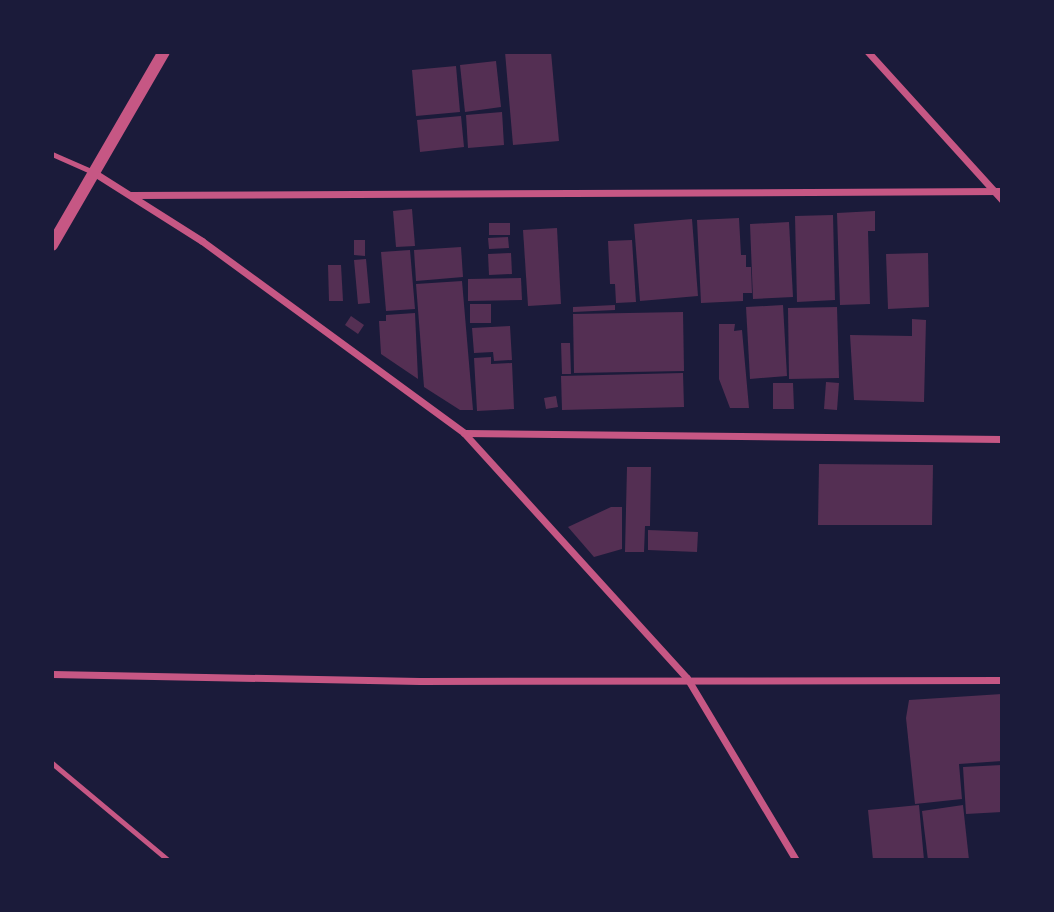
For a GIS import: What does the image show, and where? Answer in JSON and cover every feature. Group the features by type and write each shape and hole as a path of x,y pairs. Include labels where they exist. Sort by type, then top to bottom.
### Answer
{"street":[{"path":"52,245 164,52"},
{"path":"868,52 998,191 1002,200"},
{"path":"93,172 202,241 464,433 687,678 796,859"},
{"path":"131,195 998,191"},
{"path":"464,433 1002,439"},
{"path":"52,674 420,681 687,678 1002,680"}],"lane":[{"path":"52,154 93,172"},
{"path":"52,762 168,859"}],"building":[{"path":"505,52 551,52 559,141 513,145"},
{"path":"496,61 501,107 465,112 460,65"},
{"path":"456,66 460,112 416,116 412,70"},
{"path":"502,112 504,145 468,148 466,115"},
{"path":"461,116 464,147 420,152 417,120"},
{"path":"412,209 415,246 396,247 393,211"},
{"path":"875,211 875,231 868,231 870,304 840,305 837,213"},
{"path":"833,215 835,300 797,302 795,216"},
{"path":"739,218 741,255 746,255 746,267 751,267 752,293 743,293 743,301 701,303 697,220"},
{"path":"692,219 698,296 640,301 634,224"},
{"path":"789,222 793,297 753,299 750,224"},
{"path":"489,223 510,223 510,235 489,235"},
{"path":"557,228 561,304 528,306 523,230"},
{"path":"508,237 509,248 489,249 488,238"},
{"path":"354,240 365,240 365,256 354,255"},
{"path":"632,240 636,302 616,303 615,284 610,284 608,241"},
{"path":"461,247 463,277 416,281 414,250"},
{"path":"410,250 415,309 386,311 381,252"},
{"path":"511,253 512,274 489,275 488,254"},
{"path":"928,253 929,307 888,309 886,254"},
{"path":"366,259 370,303 358,304 354,260"},
{"path":"328,265 341,265 343,301 329,301"},
{"path":"521,278 522,300 468,301 468,279"},
{"path":"462,281 473,410 460,410 424,387 416,284"},
{"path":"470,304 491,304 491,323 470,323"},
{"path":"615,305 615,310 573,312 573,307"},
{"path":"783,305 787,376 750,379 746,307"},
{"path":"837,307 839,378 789,379 788,308"},
{"path":"683,312 684,371 574,373 573,314"},
{"path":"415,313 418,379 381,354 379,321 386,321 386,315"},
{"path":"351,316 364,325 358,334 345,325"},
{"path":"912,319 926,320 924,402 854,400 850,335 912,336"},
{"path":"719,324 735,324 734,331 742,330 749,408 730,408 719,379"},
{"path":"510,326 512,360 494,361 493,352 474,353 472,328"},
{"path":"561,343 570,343 571,374 562,374"},
{"path":"491,357 491,364 512,363 514,409 477,411 474,358"},
{"path":"683,373 684,407 562,410 561,376"},
{"path":"826,382 839,383 837,410 824,409"},
{"path":"773,383 793,383 794,409 773,409"},
{"path":"556,396 558,407 546,409 544,398"},
{"path":"819,464 933,465 932,525 818,525"},
{"path":"627,467 651,467 650,526 645,526 644,552 625,552"},
{"path":"611,507 622,507 622,549 594,557 568,527"},
{"path":"648,530 698,532 697,552 648,550"},
{"path":"1002,694 1002,761 959,764 962,799 915,804 906,718 909,700"},
{"path":"1002,765 1002,812 966,814 963,767"},
{"path":"919,805 924,860 873,860 868,810"},
{"path":"963,805 969,860 928,860 922,811"}]}
